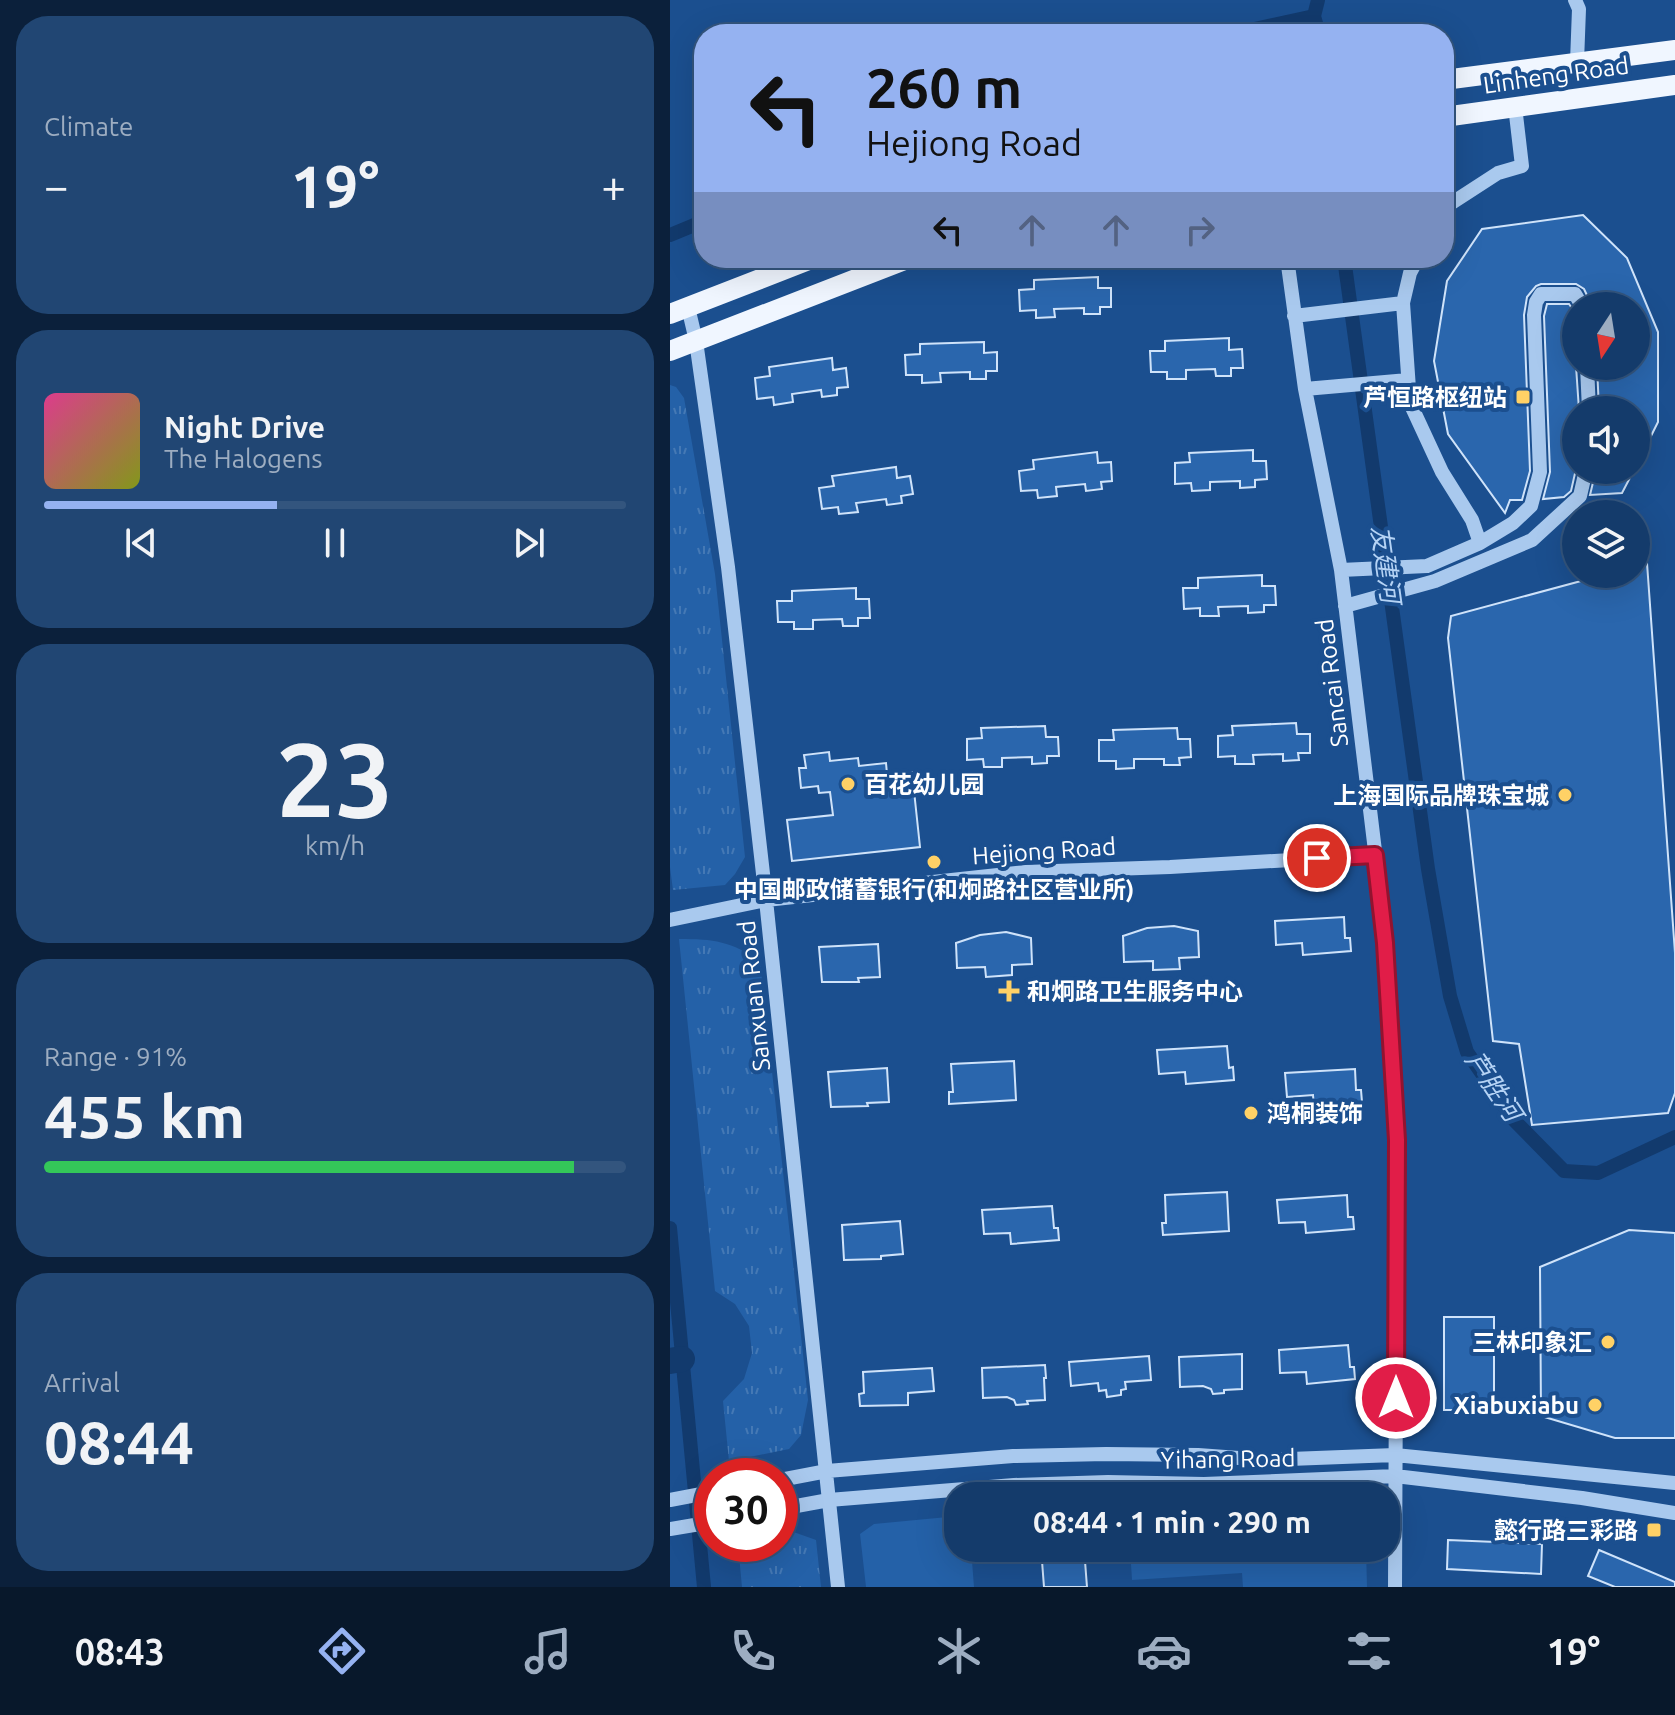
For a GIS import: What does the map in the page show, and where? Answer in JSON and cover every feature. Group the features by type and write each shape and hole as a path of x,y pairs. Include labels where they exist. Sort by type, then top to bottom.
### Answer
{"main road":[{"name":"Linheng Road","path":"1454,79 1675,50"},
{"name":"Linheng Road","path":"1454,115 1675,85"},
{"path":"679,311 789,268"},
{"path":"670,351 884,268"}],"street":[{"path":"1575,0 1579,9 1577,62"},
{"path":"1454,202 1498,173 1522,166 1515,106"},
{"name":"Sancai Road","path":"1288,268 1305,389 1341,570 1385,943 1397,1140 1395,1587"},
{"path":"1413,268 1403,303 1410,403 1442,472 1472,520 1480,543"},
{"path":"1341,570 1427,566 1480,543 1513,523 1531,506 1540,472 1536,302 1541,294 1562,294"},
{"path":"1294,316 1403,303"},
{"name":"Sanxuan Road","path":"679,311 696,341 728,567 838,1587"},
{"path":"1305,389 1408,380"},
{"path":"1345,606 1435,581 1532,540 1580,496 1583,484"},
{"name":"Hejiong Road","path":"670,920 766,900 1026,872 1375,855"},
{"name":"Yihang Road","path":"798,1477 827,1471 1013,1456 1152,1454 1266,1460 1395,1455 1675,1483"},
{"name":"Yihang Road","path":"798,1506 829,1500 1014,1485 1108,1482 1204,1484 1395,1476 1582,1498 1675,1513"},
{"path":"670,1500 694,1495"},
{"path":"670,1529 694,1525"}],"green space":[{"path":"670,385 676,387 684,398 715,574 745,857 725,885 673,890 670,867"},
{"path":"679,939 722,943 760,962 808,1400 801,1435 789,1449 729,1458 723,1401 744,1379 752,1353 749,1326 735,1304 715,1291"},
{"path":"944,1517 944,1562 972,1562 974,1587 866,1587 860,1534 874,1524"},
{"path":"798,1534 816,1540 821,1587 742,1587 740,1562 798,1562"},
{"path":"1131,1562 1366,1562 1367,1587 1243,1587 1242,1573 1132,1580"}],"building":[{"path":"1583,215 1627,258 1641,292 1585,292 1576,284 1541,284 1527,297 1524,315 1530,471 1522,500 1510,500 1505,513 1448,434 1434,361 1447,281 1482,229"},
{"path":"1098,277 1098,288 1111,288 1111,307 1100,307 1100,314 1084,314 1084,308 1054,309 1055,317 1036,318 1036,310 1020,311 1019,290 1034,289 1034,280"},
{"path":"1547,304 1562,304 1562,380 1577,380 1578,396 1562,396 1562,484 1573,484 1571,491 1564,497 1543,499 1550,472 1544,316"},
{"path":"1650,313 1658,332 1658,422 1650,438 1650,396 1598,396 1598,380 1650,380"},
{"path":"1229,338 1229,350 1242,349 1243,368 1231,368 1231,376 1216,376 1215,369 1186,370 1186,379 1167,379 1167,372 1151,372 1150,351 1165,351 1165,341"},
{"path":"984,342 984,353 997,352 997,371 986,371 986,379 970,379 970,372 940,373 941,382 922,383 922,375 906,375 905,355 920,354 920,344"},
{"path":"832,358 833,370 846,368 848,387 837,388 837,395 822,397 821,390 792,394 793,402 774,405 773,397 757,399 755,378 770,376 769,367"},
{"path":"1253,450 1253,461 1266,461 1267,479 1255,480 1255,487 1240,488 1240,481 1210,482 1210,490 1192,491 1191,483 1175,484 1175,463 1190,462 1189,453"},
{"path":"1097,452 1098,463 1111,462 1112,481 1101,482 1102,489 1086,491 1085,484 1056,487 1057,496 1038,498 1037,490 1021,491 1019,471 1034,469 1033,460"},
{"path":"896,467 897,478 910,476 913,494 901,496 902,503 887,505 886,499 856,503 858,512 839,514 838,507 822,509 819,488 834,486 832,476"},
{"path":"1593,484 1627,484 1622,493 1590,495"},
{"path":"1262,575 1262,586 1275,586 1276,605 1264,605 1264,612 1248,613 1248,606 1218,607 1219,616 1200,616 1200,608 1184,609 1183,588 1198,588 1198,578"},
{"name":"上海国际品牌珠宝城","path":"1562,586 1649,588 1675,953 1675,1093 1668,1113 1532,1125 1519,1044 1493,1041 1448,638 1451,616"},
{"path":"856,588 856,599 869,599 870,618 858,618 858,626 843,626 842,619 813,620 813,629 794,629 794,622 778,622 777,601 792,601 792,591"},
{"path":"1296,723 1297,734 1310,734 1310,753 1298,753 1299,760 1283,761 1283,754 1253,755 1254,764 1235,764 1235,756 1218,757 1218,736 1233,735 1232,726"},
{"path":"1045,726 1046,737 1058,737 1059,756 1047,756 1047,763 1032,764 1032,757 1002,758 1002,767 984,767 983,759 967,760 967,739 982,738 981,728"},
{"path":"1177,728 1178,739 1190,739 1191,757 1179,758 1180,765 1164,765 1164,759 1134,759 1134,768 1116,769 1116,761 1099,761 1099,740 1114,740 1113,730"},
{"path":"829,752 830,761 858,758 859,766 886,763 887,774 912,772 920,847 792,861 787,820 833,815 830,792 819,793 818,786 801,788 799,768 806,768 804,755"},
{"path":"1344,917 1345,938 1350,938 1351,951 1303,955 1302,943 1276,945 1275,921"},
{"path":"1174,926 1198,931 1199,957 1179,958 1180,969 1153,970 1153,961 1124,962 1123,936 1147,928"},
{"path":"1006,932 1031,938 1032,964 1012,965 1012,975 986,977 985,967 957,968 956,943 980,935"},
{"path":"878,944 880,977 858,978 859,982 822,982 819,947"},
{"path":"1227,1046 1229,1068 1233,1067 1234,1080 1186,1084 1185,1072 1159,1074 1157,1050"},
{"path":"1014,1061 1016,1100 949,1104 949,1092 953,1092 951,1064"},
{"path":"887,1068 889,1102 831,1107 828,1072"},
{"path":"1355,1069 1356,1090 1361,1090 1362,1102 1314,1107 1313,1095 1287,1097 1285,1073"},
{"path":"1227,1192 1229,1231 1163,1235 1165,1195"},
{"path":"1347,1195 1348,1217 1353,1217 1354,1229 1306,1233 1305,1222 1279,1223 1277,1200"},
{"path":"1052,1206 1054,1228 1058,1228 1059,1240 1011,1244 1010,1233 984,1234 982,1210"},
{"path":"900,1221 903,1254 881,1256 881,1259 844,1260 842,1225"},
{"name":"三林印象汇","path":"1629,1230 1675,1233 1675,1438 1615,1438 1541,1416 1540,1267"},
{"path":"1444,1317 1494,1317 1494,1410 1444,1410"},
{"path":"1348,1345 1350,1367 1354,1367 1355,1379 1307,1384 1306,1372 1280,1373 1279,1350"},
{"path":"1242,1354 1242,1389 1213,1394 1211,1389 1203,1386 1180,1387 1179,1357"},
{"path":"1149,1356 1151,1380 1125,1382 1126,1389 1121,1390 1121,1395 1107,1397 1106,1390 1099,1391 1098,1383 1071,1386 1069,1362"},
{"path":"1045,1365 1045,1400 1016,1405 1014,1400 1007,1397 983,1398 982,1368"},
{"path":"932,1368 934,1391 908,1393 908,1405 860,1406 859,1394 864,1393 863,1372"},
{"path":"1448,1540 1542,1544 1541,1574 1447,1569"},
{"path":"1599,1550 1675,1582 1675,1587 1615,1587 1588,1576"},
{"path":"1042,1562 1085,1562 1087,1587 1044,1587"}],"waterway":[{"name":"友建河","path":"1316,24 1314,16 1318,0"},
{"path":"1278,24 1314,16"},
{"path":"670,235 694,225"},
{"name":"友建河","path":"1345,268 1428,869 1450,996 1467,1052 1514,1120 1564,1171 1598,1173 1675,1137"},
{"path":"670,1228 704,1587"},
{"path":"670,1361 682,1359"}],"place":[{"name":"芦恒路枢纽站","path":"1523,397"},
{"name":"百花幼儿园","path":"848,784"},
{"name":"上海国际品牌珠宝城","path":"1565,795"},
{"name":"中国邮政储蓄银行(和炯路社区营业所)","path":"934,862"},
{"name":"和炯路卫生服务中心","path":"1009,991"},
{"name":"鸿桐装饰","path":"1251,1113"},
{"name":"三林印象汇","path":"1608,1342"},
{"name":"Xiabuxiabu","path":"1595,1405"},
{"name":"懿行路三彩路","path":"1654,1530"}],"route":[{"path":"1317,858 1375,855 1385,943 1397,1140 1396,1398"}],"water label":[{"name":"芦胜河","path":"1494,1086"}]}
